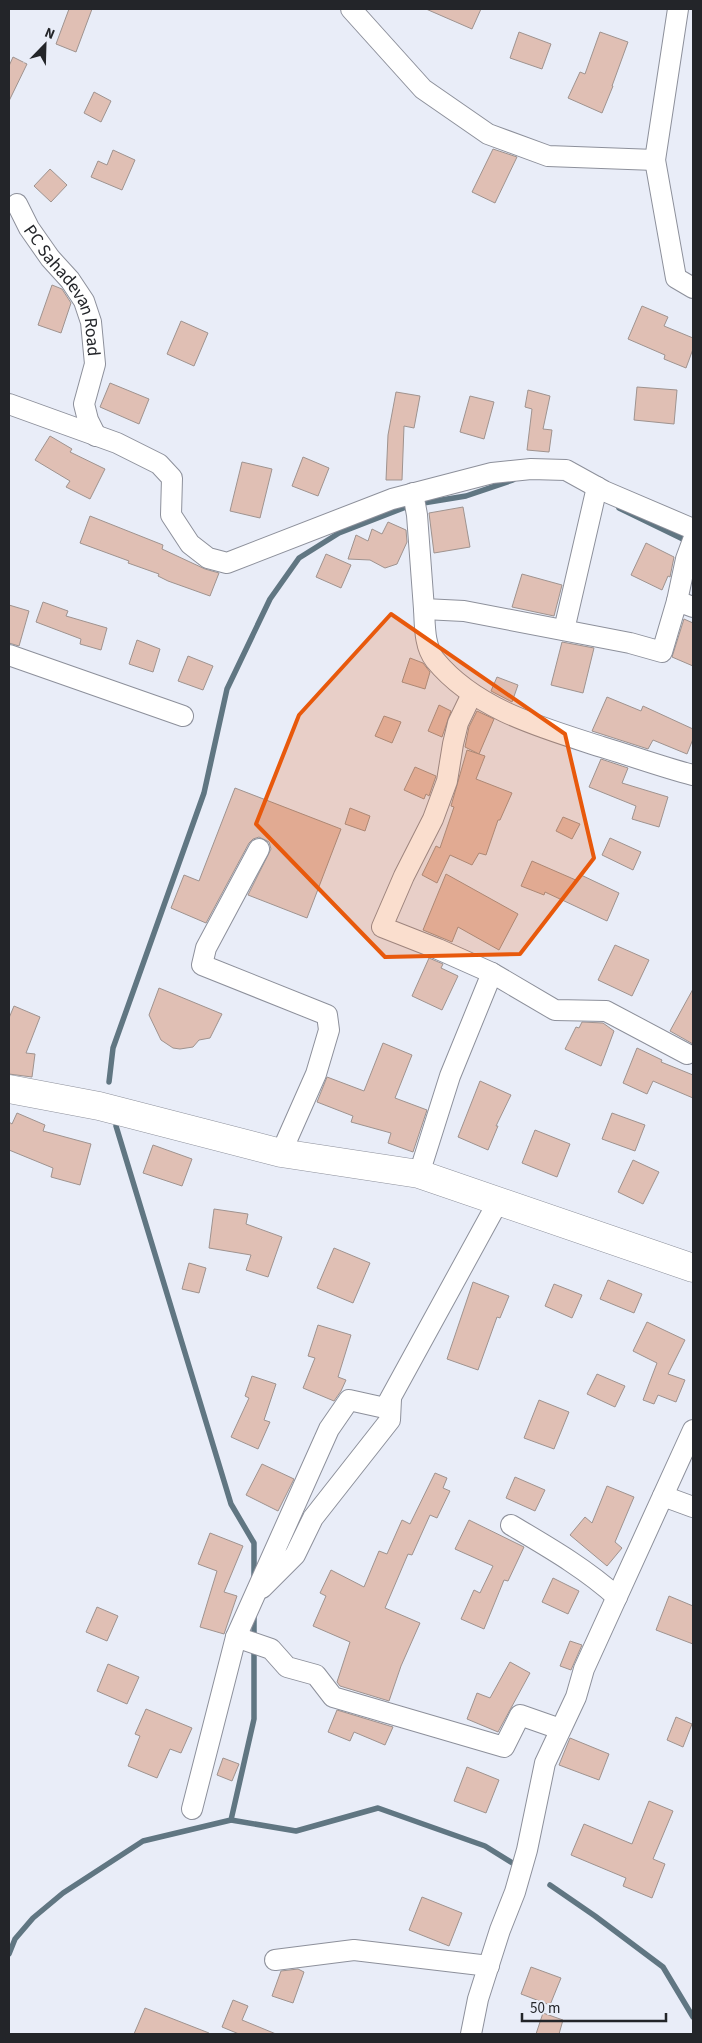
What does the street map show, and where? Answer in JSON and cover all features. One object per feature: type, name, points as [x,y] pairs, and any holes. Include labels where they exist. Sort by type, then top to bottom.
[{"type":"street","points":[[350,9],[423,89],[488,134],[548,156],[655,160]]},
{"type":"street","points":[[678,9],[655,160],[676,278],[693,288]]},
{"type":"street","name":"PC Sahadevan Road","points":[[17,204],[29,228],[50,258],[70,280],[87,308],[91,322],[94,364],[84,404],[88,420],[96,436]]},
{"type":"street","points":[[9,404],[117,443],[159,464],[172,478],[171,515],[190,544],[208,558],[227,563],[383,502],[415,503],[492,473],[531,469],[566,470],[595,492],[693,529]]},
{"type":"street","points":[[564,630],[595,492]]},
{"type":"street","points":[[415,503],[425,634],[434,659],[466,691],[498,710],[574,738],[693,775]]},
{"type":"street","points":[[424,608],[464,611],[564,630],[662,652],[685,604],[686,559],[693,540]]},
{"type":"street","points":[[9,655],[183,716]]},
{"type":"street","points":[[472,694],[458,723],[447,781],[433,819],[404,876],[382,927],[492,973],[555,1010],[606,1011],[687,1054]]},
{"type":"street","points":[[259,850],[206,948],[202,965],[328,1015],[330,1030],[316,1074],[281,1153]]},
{"type":"street","points":[[419,1174],[450,1076],[492,973]]},
{"type":"street","points":[[9,1089],[100,1106],[281,1153],[419,1174],[693,1268]]},
{"type":"street","points":[[192,1809],[236,1637],[329,1429],[349,1400],[386,1408],[499,1200]]},
{"type":"street","points":[[254,1596],[295,1555],[313,1518],[390,1420],[391,1399]]},
{"type":"street","points":[[471,2034],[478,1999],[525,1859],[545,1763],[576,1698],[584,1669],[693,1430]]},
{"type":"street","points":[[663,1496],[693,1507]]},
{"type":"street","points":[[511,1525],[580,1567],[600,1581],[617,1597]]},
{"type":"street","points":[[236,1637],[271,1649],[287,1668],[316,1674],[333,1697],[504,1747],[520,1715],[560,1729]]},
{"type":"street","points":[[275,1960],[354,1950],[489,1966]]},
{"type":"highlighted area","points":[[391,614],[565,734],[594,858],[520,954],[385,957],[256,824],[299,715]]},
{"type":"building","points":[[69,9],[92,9],[76,52],[56,44]]},
{"type":"building","points":[[426,9],[481,9],[472,29]]},
{"type":"building","points":[[519,32],[551,44],[542,69],[510,58]]},
{"type":"building","points":[[600,32],[628,42],[602,113],[568,98],[580,72],[585,74]]},
{"type":"building","points":[[13,57],[27,64],[9,101],[9,66]]},
{"type":"building","points":[[94,92],[111,101],[101,122],[84,113]]},
{"type":"building","points":[[493,149],[517,157],[495,203],[472,192]]},
{"type":"building","points":[[113,150],[135,160],[122,190],[91,177],[98,161],[107,165]]},
{"type":"building","points":[[50,169],[67,185],[51,202],[34,186]]},
{"type":"building","points":[[52,285],[62,289],[71,303],[61,333],[38,325]]},
{"type":"building","points":[[642,306],[668,317],[664,326],[693,338],[693,349],[686,368],[664,359],[665,355],[628,339]]},
{"type":"building","points":[[181,321],[208,333],[194,366],[167,354]]},
{"type":"building","points":[[110,383],[149,399],[139,424],[100,407]]},
{"type":"building","points":[[637,387],[677,390],[674,424],[634,420]]},
{"type":"building","points":[[528,390],[550,396],[543,429],[552,430],[549,452],[527,450],[532,409],[525,407]]},
{"type":"building","points":[[396,392],[420,396],[414,428],[404,426],[402,480],[386,480],[388,435]]},
{"type":"building","points":[[470,396],[494,402],[484,439],[460,432]]},
{"type":"building","points":[[50,436],[72,449],[70,452],[105,469],[90,499],[66,487],[70,481],[35,460]]},
{"type":"building","points":[[303,457],[329,468],[318,496],[292,486]]},
{"type":"building","points":[[242,462],[272,469],[260,518],[230,511]]},
{"type":"building","points":[[463,507],[470,547],[434,553],[429,513]]},
{"type":"building","points":[[90,516],[163,545],[162,549],[205,569],[219,573],[210,596],[168,581],[158,576],[159,574],[128,563],[129,561],[80,543]]},
{"type":"building","points":[[388,522],[406,530],[407,542],[397,564],[385,568],[370,560],[348,559],[356,535],[368,541],[372,529],[382,534]]},
{"type":"building","points":[[646,543],[674,557],[670,577],[668,576],[662,590],[631,575]]},
{"type":"building","points":[[326,554],[351,565],[341,588],[316,577]]},
{"type":"building","points":[[522,574],[562,585],[554,616],[512,607]]},
{"type":"building","points":[[43,602],[68,611],[66,616],[107,628],[101,650],[80,644],[81,639],[36,622]]},
{"type":"building","points":[[9,605],[29,611],[19,646],[9,643]]},
{"type":"building","points":[[684,619],[693,623],[693,666],[672,657]]},
{"type":"building","points":[[137,640],[160,649],[153,672],[129,664]]},
{"type":"building","points":[[562,642],[594,648],[583,693],[551,685]]},
{"type":"building","points":[[188,656],[213,666],[203,690],[178,681]]},
{"type":"building","points":[[410,658],[423,663],[430,672],[425,689],[402,682]]},
{"type":"building","points":[[497,677],[518,685],[512,702],[491,691]]},
{"type":"building","points":[[607,697],[641,711],[643,706],[693,729],[693,739],[687,754],[653,740],[648,749],[592,731]]},
{"type":"building","points":[[439,705],[451,711],[442,737],[428,731]]},
{"type":"building","points":[[477,711],[494,719],[479,754],[465,747],[469,727]]},
{"type":"building","points":[[384,716],[401,722],[392,743],[375,736]]},
{"type":"building","points":[[467,750],[485,756],[476,779],[512,793],[500,820],[498,820],[486,855],[479,853],[472,865],[450,855],[437,883],[422,875],[436,846],[440,848],[454,807],[451,806]]},
{"type":"building","points":[[601,759],[628,768],[622,783],[668,797],[659,827],[632,819],[636,806],[589,787]]},
{"type":"building","points":[[415,767],[436,776],[429,796],[426,794],[424,799],[404,790]]},
{"type":"building","points":[[235,788],[341,829],[307,918],[248,895],[271,849],[269,842],[259,837],[249,843],[206,923],[171,908],[184,875],[199,881]]},
{"type":"building","points":[[350,808],[370,816],[365,831],[345,824]]},
{"type":"building","points":[[563,817],[580,824],[572,839],[556,831]]},
{"type":"building","points":[[610,838],[641,852],[633,870],[602,855]]},
{"type":"building","points":[[532,861],[578,881],[581,875],[619,893],[607,921],[545,892],[544,895],[521,886]]},
{"type":"building","points":[[446,874],[518,914],[499,950],[458,927],[452,942],[423,930]]},
{"type":"building","points":[[615,945],[649,960],[632,996],[598,980]]},
{"type":"building","points":[[429,958],[443,964],[441,968],[458,976],[442,1010],[412,996]]},
{"type":"building","points":[[159,988],[222,1014],[210,1038],[199,1040],[193,1047],[180,1049],[173,1048],[161,1040],[149,1015]]},
{"type":"building","points":[[693,989],[693,1044],[670,1031]]},
{"type":"building","points":[[14,1006],[40,1017],[26,1053],[35,1054],[32,1077],[9,1074],[9,1018]]},
{"type":"building","points":[[582,1022],[603,1023],[614,1031],[601,1066],[565,1049],[576,1027],[579,1028]]},
{"type":"building","points":[[383,1043],[412,1055],[395,1098],[427,1110],[413,1152],[388,1143],[391,1133],[351,1122],[353,1116],[317,1102],[327,1077],[364,1091]]},
{"type":"building","points":[[637,1048],[662,1060],[661,1062],[693,1075],[693,1098],[653,1081],[647,1094],[623,1083]]},
{"type":"building","points":[[480,1081],[511,1095],[496,1126],[498,1126],[488,1150],[458,1137]]},
{"type":"building","points":[[17,1113],[45,1125],[43,1131],[91,1144],[80,1185],[51,1177],[53,1168],[9,1150],[9,1122],[12,1124]]},
{"type":"building","points":[[612,1113],[645,1125],[635,1151],[602,1139]]},
{"type":"building","points":[[535,1130],[570,1144],[557,1177],[522,1163]]},
{"type":"building","points":[[153,1145],[192,1159],[182,1186],[143,1173]]},
{"type":"building","points":[[633,1160],[659,1172],[643,1204],[618,1192]]},
{"type":"building","points":[[214,1209],[248,1214],[246,1224],[282,1237],[268,1277],[246,1270],[251,1255],[209,1248]]},
{"type":"building","points":[[334,1248],[370,1263],[353,1303],[317,1288]]},
{"type":"building","points":[[189,1263],[206,1268],[199,1293],[182,1289]]},
{"type":"building","points":[[608,1280],[642,1294],[634,1313],[600,1299]]},
{"type":"building","points":[[473,1282],[509,1296],[500,1318],[497,1317],[478,1370],[447,1359]]},
{"type":"building","points":[[554,1284],[582,1295],[572,1318],[545,1306]]},
{"type":"building","points":[[647,1322],[685,1340],[668,1374],[685,1380],[676,1402],[658,1395],[654,1404],[643,1400],[657,1363],[633,1351]]},
{"type":"building","points":[[318,1325],[351,1335],[338,1377],[346,1380],[334,1401],[303,1388],[315,1358],[308,1356]]},
{"type":"building","points":[[597,1374],[625,1386],[615,1407],[587,1394]]},
{"type":"building","points":[[252,1376],[276,1384],[264,1420],[270,1422],[258,1449],[231,1437],[249,1398],[245,1396]]},
{"type":"building","points":[[539,1400],[569,1412],[554,1449],[524,1438]]},
{"type":"building","points":[[262,1464],[294,1479],[278,1511],[246,1495]]},
{"type":"building","points":[[435,1473],[447,1478],[443,1488],[450,1491],[437,1518],[430,1515],[412,1555],[408,1554],[385,1608],[420,1623],[401,1666],[389,1701],[340,1686],[337,1682],[350,1642],[313,1626],[326,1596],[320,1593],[331,1570],[364,1587],[379,1551],[387,1554],[402,1520],[410,1524]]},
{"type":"building","points":[[515,1477],[545,1490],[535,1511],[506,1498]]},
{"type":"building","points":[[607,1486],[634,1497],[615,1542],[622,1548],[607,1566],[570,1535],[585,1517],[592,1523]]},
{"type":"building","points":[[469,1520],[524,1547],[508,1581],[504,1580],[484,1629],[461,1619],[474,1590],[480,1593],[493,1566],[455,1549]]},
{"type":"building","points":[[210,1533],[243,1546],[224,1592],[237,1596],[224,1634],[200,1627],[217,1571],[198,1564]]},
{"type":"building","points":[[553,1578],[579,1591],[568,1614],[542,1602]]},
{"type":"building","points":[[669,1596],[693,1606],[693,1644],[656,1630]]},
{"type":"building","points":[[97,1607],[118,1616],[107,1641],[86,1632]]},
{"type":"building","points":[[570,1641],[582,1645],[571,1670],[560,1666]]},
{"type":"building","points":[[510,1662],[530,1673],[498,1732],[467,1719],[477,1693],[490,1698]]},
{"type":"building","points":[[108,1664],[139,1677],[127,1704],[97,1691]]},
{"type":"building","points":[[146,1709],[192,1728],[181,1753],[170,1749],[157,1778],[128,1766],[140,1736],[135,1734]]},
{"type":"building","points":[[337,1710],[393,1727],[385,1745],[354,1732],[350,1741],[328,1732]]},
{"type":"building","points":[[676,1717],[692,1724],[683,1747],[667,1740]]},
{"type":"building","points":[[570,1738],[609,1754],[599,1780],[559,1765]]},
{"type":"building","points":[[223,1758],[239,1764],[232,1781],[217,1775]]},
{"type":"building","points":[[467,1767],[499,1780],[486,1813],[454,1801]]},
{"type":"building","points":[[649,1801],[673,1811],[653,1859],[665,1864],[652,1898],[623,1886],[626,1878],[571,1855],[584,1824],[632,1844]]},
{"type":"building","points":[[422,1897],[462,1913],[449,1946],[409,1930]]},
{"type":"building","points":[[531,1967],[561,1978],[550,2005],[521,1994]]},
{"type":"building","points":[[298,1969],[304,1972],[293,2003],[272,1996],[281,1971]]},
{"type":"building","points":[[233,2000],[248,2006],[242,2020],[276,2034],[239,2034],[222,2027]]},
{"type":"building","points":[[145,2008],[209,2033],[209,2034],[134,2034]]},
{"type":"building","points":[[543,2013],[563,2020],[559,2034],[536,2034]]},
{"type":"waterway","points":[[109,1082],[113,1048],[204,793],[227,689],[270,599],[299,558],[339,533],[411,505],[466,496],[513,480]]},
{"type":"waterway","points":[[619,508],[689,542]]},
{"type":"waterway","points":[[116,1126],[231,1504],[254,1543],[254,1580]]},
{"type":"waterway","points":[[9,1954],[15,1939],[33,1918],[63,1893],[143,1841],[231,1820],[254,1719],[254,1615]]},
{"type":"waterway","points":[[231,1820],[296,1831],[378,1808],[485,1846],[519,1867]]},
{"type":"waterway","points":[[550,1885],[663,1967],[693,2017]]}]
